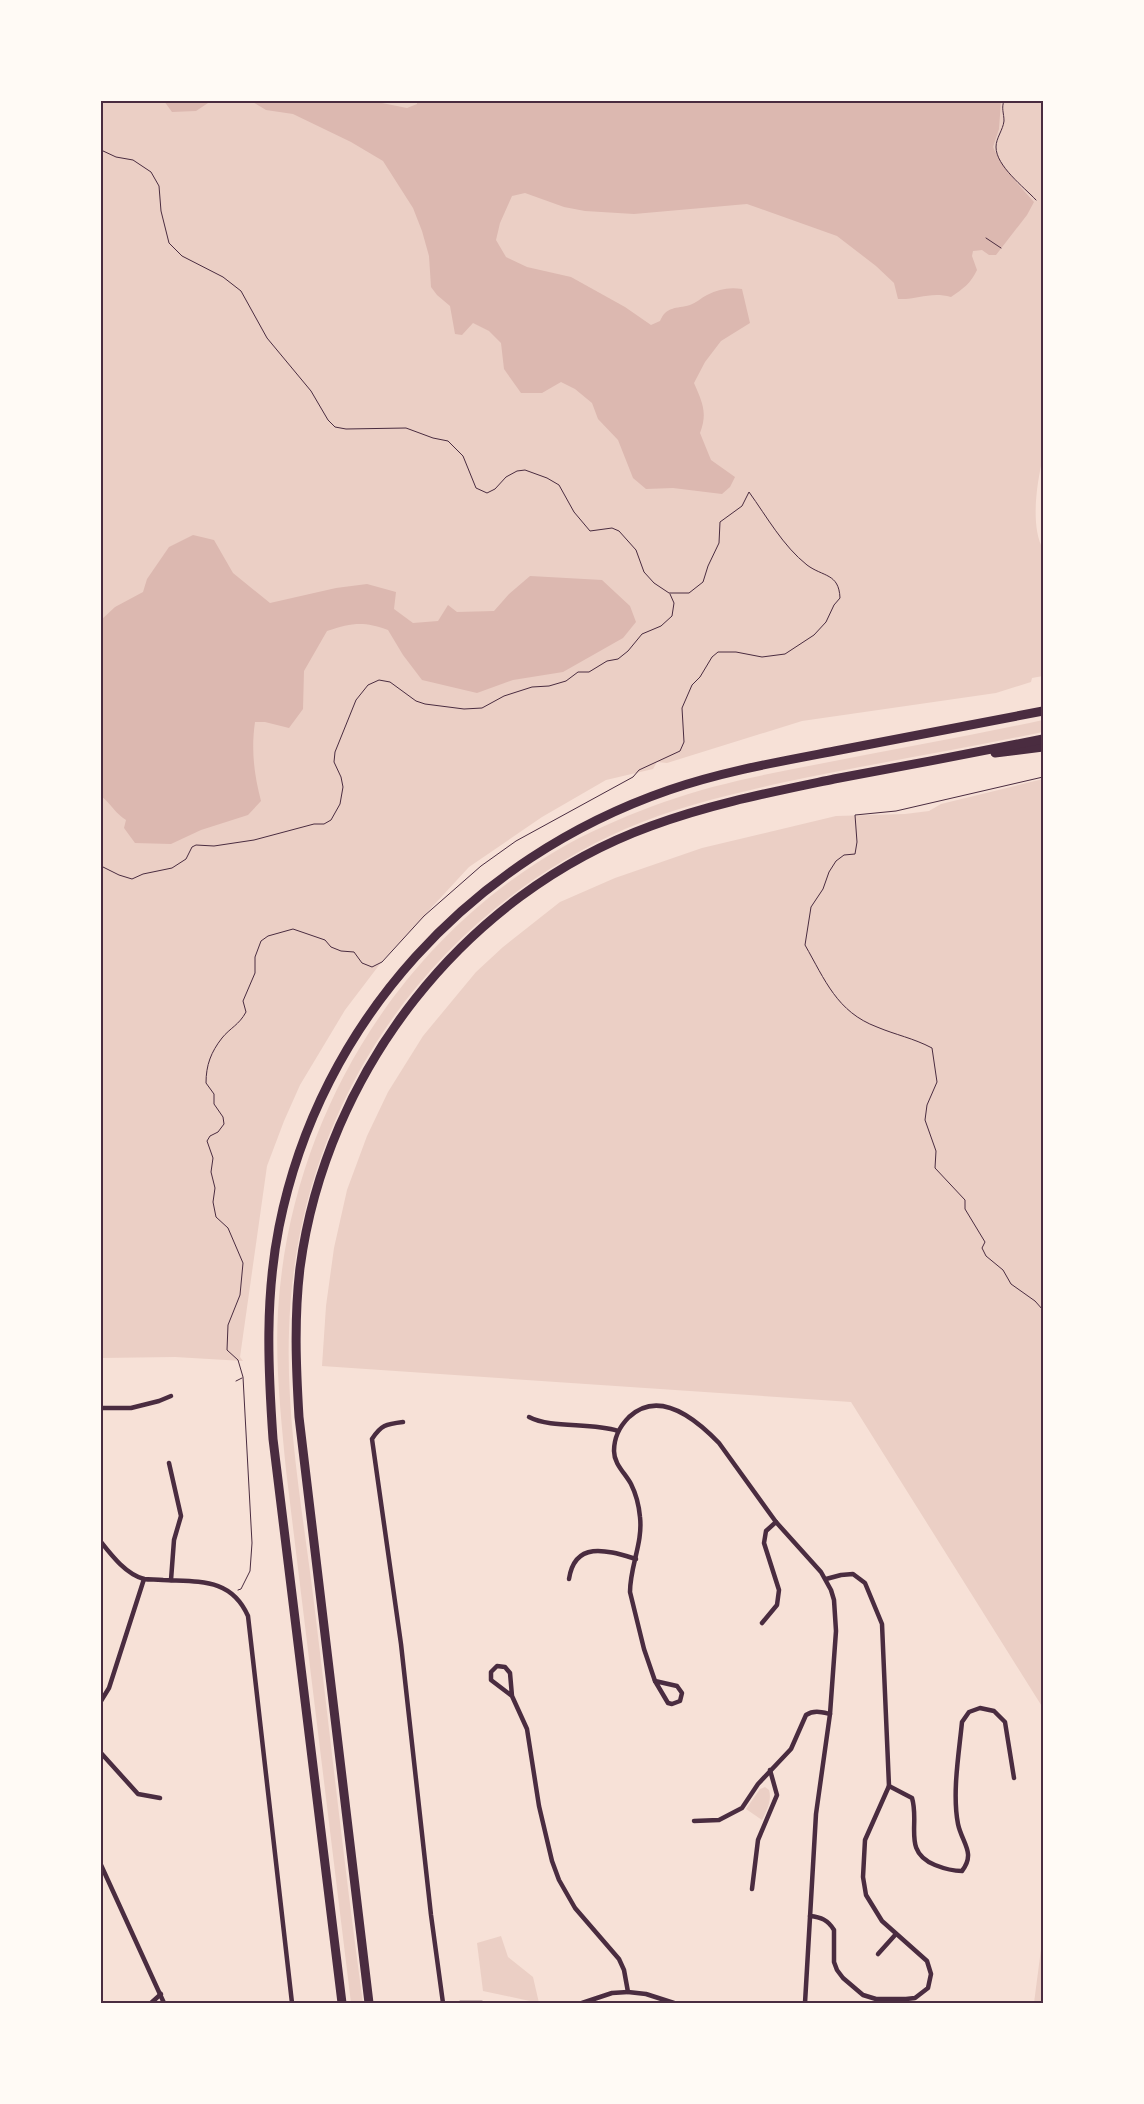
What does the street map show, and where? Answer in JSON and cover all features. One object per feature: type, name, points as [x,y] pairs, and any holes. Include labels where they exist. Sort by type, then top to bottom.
[{"type":"highway","points":[[340,2003],[339,1976],[273,1439],[268,1347],[269,1304],[279,1226],[300,1151],[331,1079],[374,1007],[430,940],[480,894],[519,864],[589,823],[671,790],[727,774],[1043,711]]},
{"type":"highway","points":[[369,2003],[301,1436],[295,1353],[300,1276],[307,1228],[328,1154],[354,1094],[391,1031],[426,984],[478,931],[509,905],[577,860],[648,827],[720,804],[766,793],[1043,738]]},
{"type":"highway","points":[[967,753],[1010,752],[1043,747]]},
{"type":"street","points":[[101,1408],[131,1408],[171,1396]]},
{"type":"street","points":[[655,1681],[677,1686],[682,1692],[680,1701],[672,1704],[668,1703],[655,1681],[644,1649],[632,1601],[630,1583],[641,1532],[640,1516],[630,1482],[615,1458],[614,1450],[618,1432],[625,1421],[642,1407],[658,1405],[681,1411],[719,1443],[776,1522],[814,1562],[826,1579],[834,1600],[836,1615],[830,1714],[816,1814],[805,2003]]},
{"type":"street","points":[[529,1417],[539,1422],[593,1426],[618,1432]]},
{"type":"street","points":[[403,1422],[389,1424],[378,1429],[372,1439],[401,1644],[431,1915],[443,2003]]},
{"type":"street","points":[[169,1464],[181,1516],[174,1540],[171,1580]]},
{"type":"street","points":[[762,1622],[777,1605],[779,1590],[764,1543],[766,1531],[776,1522]]},
{"type":"street","points":[[101,1542],[115,1559],[144,1579],[213,1584],[232,1592],[243,1604],[248,1616],[292,2003]]},
{"type":"street","points":[[569,1579],[574,1563],[588,1552],[605,1551],[636,1559]]},
{"type":"street","points":[[810,1916],[820,1918],[831,1925],[836,1938],[833,1953],[837,1970],[842,1978],[869,1998],[885,2000],[914,1998],[928,1988],[931,1981],[930,1967],[927,1961],[896,1934],[875,1911],[866,1895],[863,1877],[865,1840],[889,1786],[882,1624],[865,1583],[853,1574],[826,1579]]},
{"type":"street","points":[[101,1701],[109,1688],[144,1579]]},
{"type":"street","points":[[512,1696],[491,1680],[491,1672],[497,1666],[501,1665],[508,1669],[512,1696],[527,1729],[539,1806],[552,1861],[559,1880],[575,1908],[619,1959],[624,1970],[628,1992]]},
{"type":"street","points":[[889,1786],[912,1798],[915,1808],[914,1840],[917,1852],[926,1862],[950,1871],[962,1871],[968,1864],[968,1852],[958,1824],[956,1799],[962,1722],[969,1712],[980,1708],[994,1711],[1005,1722],[1014,1778]]},
{"type":"street","points":[[694,1821],[719,1820],[742,1808],[758,1784],[791,1749],[806,1715],[818,1711],[830,1714]]},
{"type":"street","points":[[101,1753],[138,1794],[160,1798]]},
{"type":"street","points":[[752,1889],[758,1840],[777,1795],[770,1770]]},
{"type":"street","points":[[101,1865],[164,2003]]},
{"type":"street","points":[[878,1954],[896,1934]]},
{"type":"street","points":[[582,2003],[612,1993],[628,1992],[646,1994],[674,2003]]},
{"type":"street","points":[[151,2003],[161,1994]]},
{"type":"street","points":[[460,2003],[482,2003]]},
{"type":"path","points":[[1004,101],[1002,107],[1004,120],[996,146],[997,153],[1009,172],[1036,200]]},
{"type":"path","points":[[101,150],[116,157],[133,160],[151,172],[159,186],[161,211],[169,243],[182,256],[222,276],[241,291],[267,338],[311,391],[328,420],[335,427],[346,429],[406,428],[433,438],[448,441],[463,456],[476,488],[487,493],[492,491],[506,477],[517,471],[526,470],[547,478],[559,485],[574,512],[590,531],[612,528],[620,531],[636,550],[647,577],[669,593],[674,603],[672,616],[661,626],[642,634],[628,651],[618,659],[607,661],[589,672],[578,672],[566,681],[549,686],[532,686],[504,696],[482,708],[464,709],[426,704],[410,697],[390,682],[379,680],[368,685],[356,700],[334,752],[334,762],[341,777],[343,787],[340,804],[331,820],[324,824],[314,824],[254,840],[214,846],[196,845],[192,847],[186,859],[172,868],[143,874],[132,879],[119,876],[101,866]]},
{"type":"path","points":[[986,238],[1001,248]]},
{"type":"path","points":[[669,593],[689,593],[703,582],[719,543],[720,522],[742,506],[749,492]]},
{"type":"path","points":[[1043,777],[896,811],[855,814],[857,842],[855,854],[844,855],[836,861],[829,872],[823,890],[811,907],[805,945],[834,997],[843,1003],[848,1011],[860,1020],[878,1028],[908,1036],[932,1048],[937,1082],[927,1105],[926,1120],[936,1151],[935,1168],[965,1200],[965,1209],[985,1242],[982,1248],[986,1256],[1003,1270],[1011,1284],[1043,1310]]},
{"type":"path","points":[[236,1381],[243,1377],[252,1537],[250,1571],[242,1589]]},
{"type":"shaded area","points":[[101,101],[1043,101],[1043,457],[1037,491],[1036,516],[1039,539],[1043,549],[1043,676],[1032,678],[1031,682],[996,693],[802,721],[667,763],[657,762],[653,769],[606,780],[542,817],[469,867],[383,960],[345,1010],[300,1085],[267,1166],[240,1357],[243,1361],[175,1357],[101,1358]]},
{"type":"shaded area","points":[[164,101],[211,101],[196,111],[172,112]]},
{"type":"shaded area","points":[[251,101],[372,101],[407,108],[417,104],[417,101],[1001,101],[999,129],[993,147],[1006,169],[1034,202],[1027,215],[996,255],[989,255],[982,250],[973,251],[972,256],[977,270],[975,275],[951,297],[930,295],[898,299],[894,283],[876,266],[837,236],[747,204],[634,214],[585,211],[564,207],[525,193],[512,196],[500,223],[496,240],[506,257],[527,267],[571,277],[625,307],[651,325],[660,321],[668,310],[692,304],[720,290],[728,288],[742,289],[750,323],[721,341],[705,362],[694,383],[702,402],[704,413],[700,433],[711,460],[735,477],[730,487],[722,494],[673,488],[646,489],[633,478],[618,440],[598,419],[592,403],[575,389],[561,382],[542,393],[521,393],[504,369],[501,343],[489,331],[473,323],[462,335],[455,334],[450,306],[431,287],[429,256],[413,208],[383,161],[351,142],[293,114],[266,110]]},
{"type":"shaded area","points":[[193,535],[214,540],[233,573],[270,603],[336,588],[367,584],[396,592],[394,609],[413,623],[438,621],[448,605],[457,612],[494,611],[509,594],[530,576],[602,580],[630,606],[636,622],[623,638],[563,672],[513,680],[477,693],[422,680],[403,655],[388,630],[371,625],[358,624],[327,631],[304,671],[303,709],[289,728],[265,722],[255,722],[254,762],[261,801],[248,815],[201,830],[171,844],[135,843],[124,828],[126,820],[101,796],[101,620],[115,607],[143,592],[147,579],[169,547]]},
{"type":"shaded area","points":[[1043,720],[1043,732],[785,782],[724,796],[684,808],[625,829],[553,867],[488,914],[432,969],[383,1031],[345,1100],[316,1173],[297,1251],[289,1332],[289,1367],[290,1402],[297,1472],[363,2003],[351,2003],[286,1470],[277,1351],[278,1311],[287,1239],[305,1170],[330,1103],[364,1040],[405,982],[453,929],[508,883],[568,844],[627,816],[664,802],[721,785]]},
{"type":"shaded area","points":[[1043,779],[1043,1708],[851,1402],[322,1366],[326,1306],[334,1248],[347,1190],[367,1136],[388,1092],[423,1036],[476,972],[503,947],[560,902],[615,878],[702,848],[836,816],[905,814],[929,811],[941,804]]},
{"type":"shaded area","points":[[765,1787],[769,1790],[770,1798],[762,1820],[746,1809],[760,1789]]},
{"type":"shaded area","points":[[1043,1934],[1043,2003],[1034,2003]]},
{"type":"shaded area","points":[[501,1936],[508,1957],[533,1977],[539,2003],[483,1991],[477,1943]]}]
